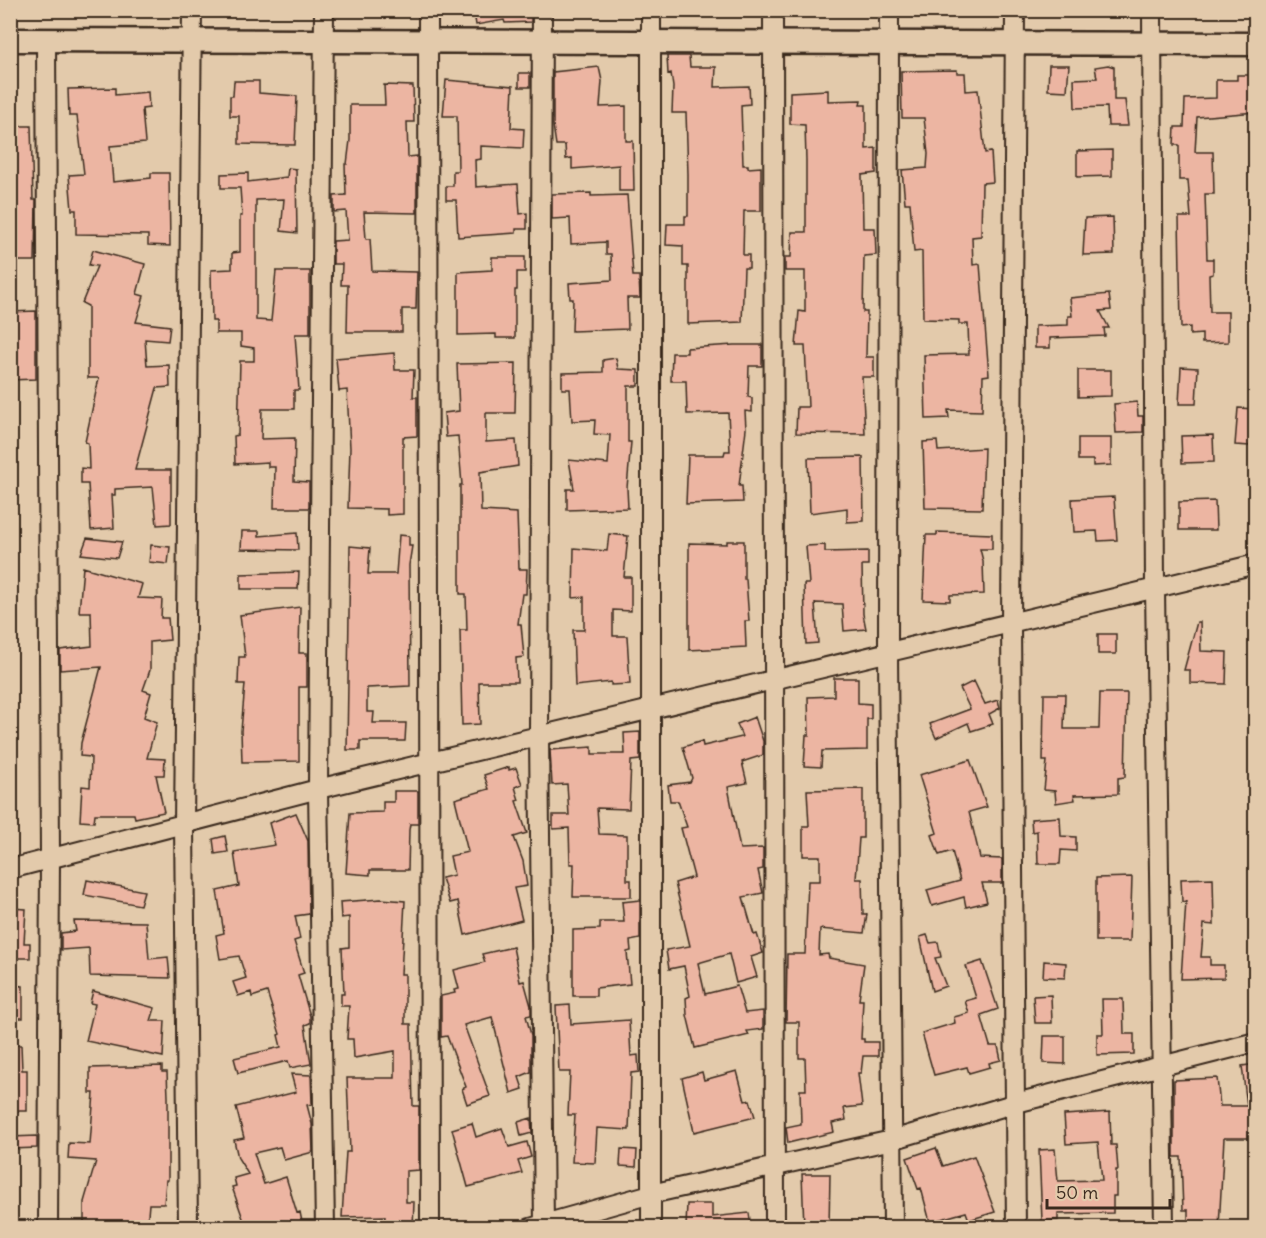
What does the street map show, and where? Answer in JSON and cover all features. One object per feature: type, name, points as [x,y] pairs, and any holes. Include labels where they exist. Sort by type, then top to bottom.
[{"type":"street","points":[[188,1227],[184,825],[192,10]]},
{"type":"street","points":[[324,10],[318,789],[325,1227]]},
{"type":"street","points":[[428,10],[430,1227]]},
{"type":"street","points":[[542,10],[539,1226],[651,1194],[892,1140],[1016,1103],[1256,1042]]},
{"type":"street","points":[[651,10],[651,1227]]},
{"type":"street","points":[[773,10],[775,1227]]},
{"type":"street","points":[[889,10],[888,653],[892,1227]]},
{"type":"street","points":[[1015,10],[1011,625],[1016,1227]]},
{"type":"street","points":[[1152,10],[1155,589],[1164,1227]]},
{"type":"street","points":[[46,39],[50,858],[48,1227]]},
{"type":"street","points":[[10,40],[889,45],[1256,44]]},
{"type":"street","points":[[10,869],[318,789],[1011,625],[1256,564]]},
{"type":"building","points":[[531,10],[531,22],[505,23],[504,20],[476,25],[474,12]]},
{"type":"building","points":[[667,56],[689,56],[690,67],[716,67],[715,87],[749,86],[750,104],[741,105],[743,165],[748,165],[748,168],[761,167],[761,211],[744,211],[743,255],[749,255],[749,268],[744,268],[742,322],[688,324],[688,266],[683,266],[683,246],[666,245],[667,224],[685,224],[685,216],[688,216],[686,113],[672,113],[673,87],[671,73],[668,74]]},
{"type":"building","points":[[1049,65],[1069,65],[1067,91],[1048,90]]},
{"type":"building","points":[[1108,65],[1114,67],[1114,100],[1125,100],[1128,126],[1108,126],[1107,107],[1075,108],[1074,79],[1097,78],[1095,67]]},
{"type":"building","points":[[599,67],[602,81],[600,107],[626,106],[626,141],[633,141],[634,191],[619,191],[619,165],[572,169],[572,158],[566,159],[565,145],[556,145],[553,125],[553,72]]},
{"type":"building","points":[[957,70],[957,73],[965,73],[966,91],[978,90],[985,153],[991,152],[993,182],[982,183],[981,236],[972,237],[973,265],[980,264],[989,375],[983,376],[982,411],[948,410],[949,418],[926,419],[924,355],[969,354],[968,324],[959,324],[959,320],[923,319],[922,251],[914,252],[910,203],[905,203],[902,170],[927,168],[928,154],[924,118],[902,118],[901,71]]},
{"type":"building","points":[[519,73],[530,73],[530,87],[519,87]]},
{"type":"building","points":[[1237,75],[1256,75],[1256,112],[1197,117],[1195,152],[1213,152],[1214,194],[1205,194],[1207,259],[1213,259],[1213,274],[1209,275],[1210,312],[1228,312],[1228,342],[1202,343],[1202,334],[1190,335],[1190,327],[1181,328],[1179,217],[1191,217],[1188,180],[1179,180],[1179,145],[1174,145],[1175,127],[1184,127],[1185,99],[1216,98],[1216,80],[1237,80]]},
{"type":"building","points":[[446,80],[513,86],[511,128],[524,129],[523,148],[481,146],[481,159],[475,160],[476,187],[518,184],[520,214],[527,213],[527,229],[516,229],[516,233],[458,237],[456,200],[446,200],[446,186],[453,186],[453,171],[458,171],[457,116],[443,116]]},
{"type":"building","points":[[234,81],[259,81],[259,93],[297,96],[295,145],[239,144],[239,116],[230,116],[230,96],[233,96]]},
{"type":"building","points":[[384,85],[413,86],[414,122],[407,122],[408,157],[417,156],[417,213],[364,212],[366,239],[370,239],[372,271],[417,272],[416,309],[402,309],[402,332],[347,332],[348,285],[341,285],[342,264],[333,264],[333,241],[348,240],[346,211],[334,212],[334,196],[346,195],[345,164],[347,164],[350,140],[350,105],[385,105]]},
{"type":"building","points":[[115,88],[115,95],[148,92],[149,108],[142,109],[145,143],[110,146],[113,182],[151,178],[151,173],[169,173],[170,246],[148,245],[148,235],[76,234],[76,210],[72,210],[69,175],[84,174],[77,116],[69,116],[68,89]]},
{"type":"building","points":[[828,90],[828,101],[861,100],[860,105],[866,105],[866,149],[876,148],[876,173],[862,175],[863,228],[875,228],[876,255],[864,256],[863,312],[867,312],[866,357],[874,357],[874,377],[862,377],[865,434],[796,433],[797,407],[808,407],[805,346],[796,346],[799,311],[805,312],[805,271],[785,271],[785,257],[791,257],[792,232],[806,232],[806,160],[805,125],[790,124],[790,92]]},
{"type":"building","points":[[10,126],[31,126],[33,200],[36,200],[35,261],[10,261]]},
{"type":"building","points":[[1112,150],[1112,176],[1077,177],[1077,151]]},
{"type":"building","points":[[288,168],[296,169],[297,233],[281,231],[284,199],[256,200],[256,320],[271,321],[276,271],[310,271],[310,334],[295,334],[299,390],[294,390],[294,409],[262,409],[261,439],[295,438],[294,481],[309,482],[309,508],[274,508],[275,467],[268,467],[268,462],[235,464],[234,436],[238,435],[240,361],[254,361],[254,348],[241,346],[241,333],[216,333],[216,321],[212,321],[211,270],[232,269],[232,253],[240,252],[240,216],[242,216],[240,188],[221,188],[221,174],[248,173],[248,182],[287,177]]},
{"type":"building","points":[[591,193],[591,196],[627,195],[633,276],[639,276],[640,298],[627,298],[628,329],[572,331],[573,299],[570,299],[569,283],[612,280],[611,254],[606,254],[606,242],[571,244],[570,218],[552,219],[552,194]]},
{"type":"building","points":[[1113,217],[1114,254],[1083,255],[1085,218]]},
{"type":"building","points":[[93,250],[145,264],[137,294],[144,296],[136,322],[170,326],[168,341],[145,339],[147,366],[169,365],[170,387],[157,388],[135,470],[171,470],[171,524],[157,525],[153,487],[115,489],[115,495],[112,495],[114,528],[91,530],[88,484],[81,484],[81,468],[89,469],[88,443],[85,442],[99,378],[88,378],[88,306],[82,303],[97,266],[89,265]]},
{"type":"building","points":[[492,257],[525,257],[525,272],[517,272],[515,338],[496,338],[496,334],[458,335],[458,272],[492,270]]},
{"type":"building","points":[[1109,294],[1111,310],[1100,311],[1109,328],[1104,328],[1105,336],[1050,338],[1050,348],[1035,348],[1035,326],[1068,325],[1068,316],[1072,316],[1070,298]]},
{"type":"building","points":[[36,311],[36,379],[10,380],[10,312]]},
{"type":"building","points":[[762,345],[762,366],[749,366],[748,397],[752,398],[752,412],[745,411],[746,429],[739,486],[742,486],[743,502],[686,504],[688,455],[724,455],[725,451],[730,451],[728,413],[687,414],[686,381],[671,381],[672,353],[687,353],[687,348]]},
{"type":"building","points":[[394,353],[395,370],[414,370],[413,397],[417,397],[417,436],[403,437],[403,514],[387,515],[387,509],[348,508],[350,448],[347,390],[339,391],[336,358]]},
{"type":"building","points":[[616,358],[618,369],[638,370],[638,386],[628,386],[628,442],[631,442],[627,488],[628,508],[567,510],[567,489],[574,489],[569,460],[608,464],[610,435],[594,434],[595,420],[572,421],[570,389],[562,389],[562,373],[603,372],[603,360]]},
{"type":"building","points":[[516,363],[515,413],[486,413],[486,442],[516,440],[518,466],[480,472],[481,511],[517,513],[519,569],[527,569],[526,594],[522,594],[518,624],[521,624],[524,657],[516,658],[517,682],[479,682],[480,724],[462,725],[460,630],[467,630],[466,594],[460,594],[460,485],[462,485],[458,436],[446,437],[444,413],[459,411],[457,364]]},
{"type":"building","points":[[1181,367],[1198,368],[1196,404],[1179,404]]},
{"type":"building","points":[[1078,370],[1111,370],[1111,396],[1078,397]]},
{"type":"building","points":[[1137,402],[1138,416],[1143,416],[1143,432],[1116,433],[1114,404]]},
{"type":"building","points":[[1238,408],[1256,409],[1256,438],[1250,438],[1250,446],[1235,445]]},
{"type":"building","points":[[1213,435],[1214,462],[1182,463],[1181,436]]},
{"type":"building","points":[[1078,438],[1111,438],[1111,465],[1093,466],[1093,460],[1078,460]]},
{"type":"building","points":[[937,441],[938,451],[984,448],[982,509],[925,508],[923,442]]},
{"type":"building","points":[[863,457],[864,521],[847,522],[847,508],[810,513],[808,458]]},
{"type":"building","points":[[1114,497],[1117,540],[1098,541],[1097,531],[1074,532],[1072,499]]},
{"type":"building","points":[[1215,501],[1216,530],[1179,530],[1179,502]]},
{"type":"building","points":[[242,531],[259,531],[259,536],[297,533],[298,550],[241,549]]},
{"type":"building","points":[[937,532],[992,534],[992,549],[980,549],[983,561],[984,594],[950,595],[950,601],[923,600],[926,535],[937,535]]},
{"type":"building","points":[[609,534],[628,536],[624,577],[631,577],[631,611],[613,610],[613,636],[627,636],[630,684],[611,685],[611,682],[575,686],[573,630],[584,630],[584,597],[573,598],[574,548],[607,551]]},
{"type":"building","points":[[399,535],[409,536],[409,546],[412,546],[409,565],[410,686],[367,688],[367,712],[374,712],[373,723],[406,723],[405,741],[360,741],[360,750],[347,750],[350,546],[370,548],[368,574],[396,574]]},
{"type":"building","points":[[87,538],[122,542],[117,558],[81,554]]},
{"type":"building","points":[[727,541],[744,541],[744,579],[746,579],[749,621],[745,621],[746,647],[689,650],[689,543],[727,544]]},
{"type":"building","points":[[151,545],[170,547],[168,564],[149,562]]},
{"type":"building","points":[[825,545],[825,552],[868,551],[868,565],[862,565],[863,614],[866,629],[844,631],[842,604],[815,603],[818,643],[806,644],[804,584],[809,584],[806,546]]},
{"type":"building","points":[[83,567],[142,584],[138,598],[162,599],[161,618],[168,618],[170,640],[150,642],[150,670],[143,690],[151,693],[144,717],[157,722],[147,758],[165,759],[164,775],[156,775],[164,812],[135,818],[134,814],[95,814],[94,822],[80,821],[82,786],[90,787],[91,757],[80,756],[81,743],[101,667],[60,670],[60,650],[92,646],[91,612],[79,612]]},
{"type":"building","points":[[299,572],[298,589],[241,589],[241,574]]},
{"type":"building","points":[[300,607],[299,653],[307,653],[307,687],[299,687],[299,761],[242,762],[241,731],[245,684],[238,684],[239,657],[245,657],[240,615]]},
{"type":"building","points":[[1197,622],[1200,622],[1201,651],[1227,652],[1226,684],[1190,683],[1190,670],[1184,670]]},
{"type":"building","points":[[1098,634],[1116,634],[1116,654],[1098,654]]},
{"type":"building","points":[[834,678],[858,678],[858,703],[871,704],[871,719],[867,719],[867,750],[822,751],[821,767],[804,766],[806,735],[809,735],[808,697],[834,696]]},
{"type":"building","points":[[974,681],[985,704],[998,700],[1000,708],[989,714],[993,724],[971,731],[968,723],[936,738],[930,724],[970,709],[960,688]]},
{"type":"building","points":[[1100,693],[1127,693],[1125,777],[1118,778],[1118,794],[1074,795],[1075,800],[1056,803],[1055,791],[1044,790],[1047,761],[1043,761],[1044,694],[1065,694],[1064,729],[1099,729]]},
{"type":"building","points":[[755,717],[763,741],[763,755],[742,762],[747,783],[728,787],[740,849],[763,848],[763,869],[758,870],[763,893],[743,897],[754,935],[757,934],[763,953],[751,957],[757,977],[736,983],[729,954],[698,963],[705,994],[737,986],[745,1013],[763,1011],[763,1029],[747,1031],[749,1035],[695,1048],[687,1015],[686,998],[690,996],[684,966],[669,969],[666,950],[690,946],[675,883],[694,877],[681,828],[687,827],[678,801],[670,801],[668,785],[690,782],[692,778],[683,747],[702,741],[703,746],[742,737],[737,724]]},
{"type":"building","points":[[640,732],[640,760],[631,761],[629,809],[597,808],[599,834],[627,835],[627,880],[631,880],[631,897],[573,897],[574,864],[570,864],[569,828],[553,829],[553,815],[569,815],[567,784],[552,785],[550,750],[592,747],[592,754],[625,754],[624,733]]},
{"type":"building","points":[[970,760],[987,807],[969,812],[980,858],[1002,859],[1002,883],[982,883],[987,902],[966,907],[964,897],[932,906],[927,890],[960,881],[952,851],[939,855],[932,835],[937,833],[919,775]]},
{"type":"building","points":[[509,767],[509,770],[516,768],[522,784],[515,787],[519,800],[516,801],[527,833],[514,837],[523,861],[527,886],[514,888],[522,920],[465,935],[458,901],[450,903],[442,878],[454,875],[450,856],[468,852],[455,799],[489,789],[484,775]]},
{"type":"building","points":[[863,789],[863,838],[859,838],[856,879],[862,879],[863,914],[867,914],[864,933],[820,929],[819,955],[828,954],[829,958],[864,964],[859,1000],[863,1000],[861,1039],[864,1039],[864,1042],[878,1042],[878,1056],[863,1056],[861,1073],[858,1073],[862,1106],[844,1108],[846,1120],[832,1123],[834,1132],[788,1143],[786,1127],[801,1124],[800,1090],[806,1090],[805,1058],[799,1058],[799,1022],[786,1022],[787,954],[805,954],[808,881],[820,881],[820,856],[803,856],[803,826],[809,826],[807,790]]},
{"type":"building","points":[[394,791],[418,791],[418,824],[410,824],[408,870],[370,870],[370,875],[346,873],[350,813],[383,812],[383,802],[394,802]]},
{"type":"building","points":[[296,813],[308,841],[309,914],[295,916],[300,939],[294,941],[304,973],[298,975],[310,1016],[310,1023],[305,1025],[311,1064],[290,1068],[288,1061],[238,1073],[234,1058],[281,1047],[278,1035],[280,1034],[267,992],[252,997],[251,992],[238,996],[233,982],[246,978],[239,956],[220,959],[216,935],[224,933],[217,891],[239,886],[234,852],[275,845],[269,823]]},
{"type":"building","points":[[1060,817],[1061,836],[1076,837],[1076,851],[1061,850],[1060,864],[1038,864],[1037,831],[1032,832],[1031,819]]},
{"type":"building","points":[[225,836],[228,852],[215,854],[213,839]]},
{"type":"building","points":[[1132,877],[1130,941],[1096,941],[1096,878]]},
{"type":"building","points":[[1213,878],[1214,925],[1204,924],[1201,957],[1210,957],[1210,965],[1224,965],[1224,978],[1181,979],[1186,901],[1182,902],[1181,879]]},
{"type":"building","points":[[87,880],[144,891],[140,905],[84,895]]},
{"type":"building","points":[[381,899],[405,901],[401,974],[405,974],[405,1024],[411,1024],[413,1106],[419,1106],[419,1170],[406,1171],[406,1202],[414,1202],[413,1227],[384,1227],[385,1216],[342,1217],[346,1152],[350,1152],[347,1078],[395,1078],[395,1051],[354,1058],[353,1039],[347,1039],[349,1006],[341,1006],[341,994],[344,994],[342,948],[349,947],[349,917],[341,918],[340,902]]},
{"type":"building","points":[[640,900],[640,939],[630,941],[631,951],[627,952],[630,984],[596,988],[596,996],[573,996],[573,930],[600,929],[600,922],[624,922],[622,902]]},
{"type":"building","points":[[10,908],[26,909],[24,943],[30,943],[30,958],[10,958]]},
{"type":"building","points":[[74,921],[146,922],[149,959],[168,957],[170,978],[90,976],[89,948],[61,950],[61,933],[76,931]]},
{"type":"building","points":[[927,935],[930,943],[938,942],[941,957],[935,958],[946,986],[932,991],[920,937]]},
{"type":"building","points":[[513,947],[520,982],[524,981],[531,1006],[531,1015],[526,1016],[531,1035],[531,1072],[519,1077],[523,1089],[511,1093],[492,1017],[464,1025],[490,1096],[467,1104],[462,1089],[466,1087],[447,1036],[441,1037],[441,996],[455,993],[454,990],[459,989],[454,970],[485,962],[482,954]]},
{"type":"building","points":[[982,961],[998,1009],[981,1015],[990,1046],[998,1046],[1001,1060],[989,1063],[990,1067],[969,1073],[967,1067],[934,1075],[922,1033],[955,1023],[954,1017],[969,1013],[965,1001],[976,998],[966,966]]},
{"type":"building","points":[[1044,961],[1066,963],[1065,978],[1043,977]]},
{"type":"building","points":[[10,985],[23,986],[23,1018],[10,1018]]},
{"type":"building","points":[[93,991],[155,1008],[151,1021],[165,1021],[163,1057],[86,1041],[95,1004],[90,1003]]},
{"type":"building","points":[[1051,995],[1052,1023],[1035,1023],[1033,996]]},
{"type":"building","points":[[1102,999],[1123,999],[1124,1034],[1134,1034],[1134,1054],[1097,1055],[1097,1034],[1103,1034]]},
{"type":"building","points":[[570,1005],[571,1024],[629,1020],[631,1056],[638,1055],[639,1072],[631,1073],[629,1130],[597,1128],[595,1163],[572,1162],[575,1115],[568,1115],[570,1072],[559,1072],[556,1006]]},
{"type":"building","points":[[1044,1036],[1065,1036],[1065,1064],[1043,1063]]},
{"type":"building","points":[[10,1045],[21,1045],[22,1070],[27,1070],[27,1111],[10,1111]]},
{"type":"building","points":[[1256,1064],[1256,1105],[1247,1106],[1242,1066]]},
{"type":"building","points":[[162,1066],[162,1072],[167,1072],[168,1097],[168,1180],[166,1180],[164,1204],[149,1204],[147,1227],[84,1227],[84,1202],[96,1161],[68,1159],[69,1143],[90,1144],[94,1093],[90,1093],[90,1068]]},
{"type":"building","points":[[737,1071],[745,1101],[750,1100],[755,1117],[694,1132],[682,1078],[702,1072],[704,1080]]},
{"type":"building","points":[[291,1074],[311,1075],[312,1104],[307,1105],[312,1124],[313,1152],[284,1160],[280,1147],[254,1153],[264,1184],[286,1177],[297,1213],[300,1212],[303,1227],[246,1227],[232,1187],[236,1186],[234,1178],[248,1174],[238,1158],[234,1140],[244,1138],[236,1107],[296,1092]]},
{"type":"building","points":[[1217,1078],[1220,1106],[1256,1106],[1256,1138],[1224,1138],[1219,1227],[1188,1227],[1188,1210],[1183,1210],[1181,1157],[1174,1157],[1174,1080]]},
{"type":"building","points":[[1110,1112],[1111,1145],[1116,1145],[1118,1170],[1116,1170],[1116,1196],[1113,1196],[1113,1213],[1058,1214],[1058,1220],[1042,1221],[1039,1150],[1055,1149],[1058,1181],[1102,1180],[1098,1142],[1066,1144],[1064,1115]]},
{"type":"building","points":[[531,1118],[532,1133],[521,1136],[518,1122]]},
{"type":"building","points":[[472,1123],[476,1137],[502,1128],[509,1147],[527,1142],[531,1157],[518,1161],[522,1173],[468,1187],[452,1129]]},
{"type":"building","points":[[37,1136],[37,1148],[10,1149],[10,1137]]},
{"type":"building","points":[[936,1148],[943,1166],[974,1156],[995,1212],[969,1220],[966,1212],[930,1222],[921,1188],[918,1189],[907,1158]]},
{"type":"building","points":[[621,1149],[637,1150],[636,1167],[620,1166]]},
{"type":"building","points":[[802,1174],[830,1174],[829,1227],[804,1227]]},
{"type":"building","points":[[687,1204],[712,1204],[712,1217],[749,1213],[751,1227],[686,1227]]}]
